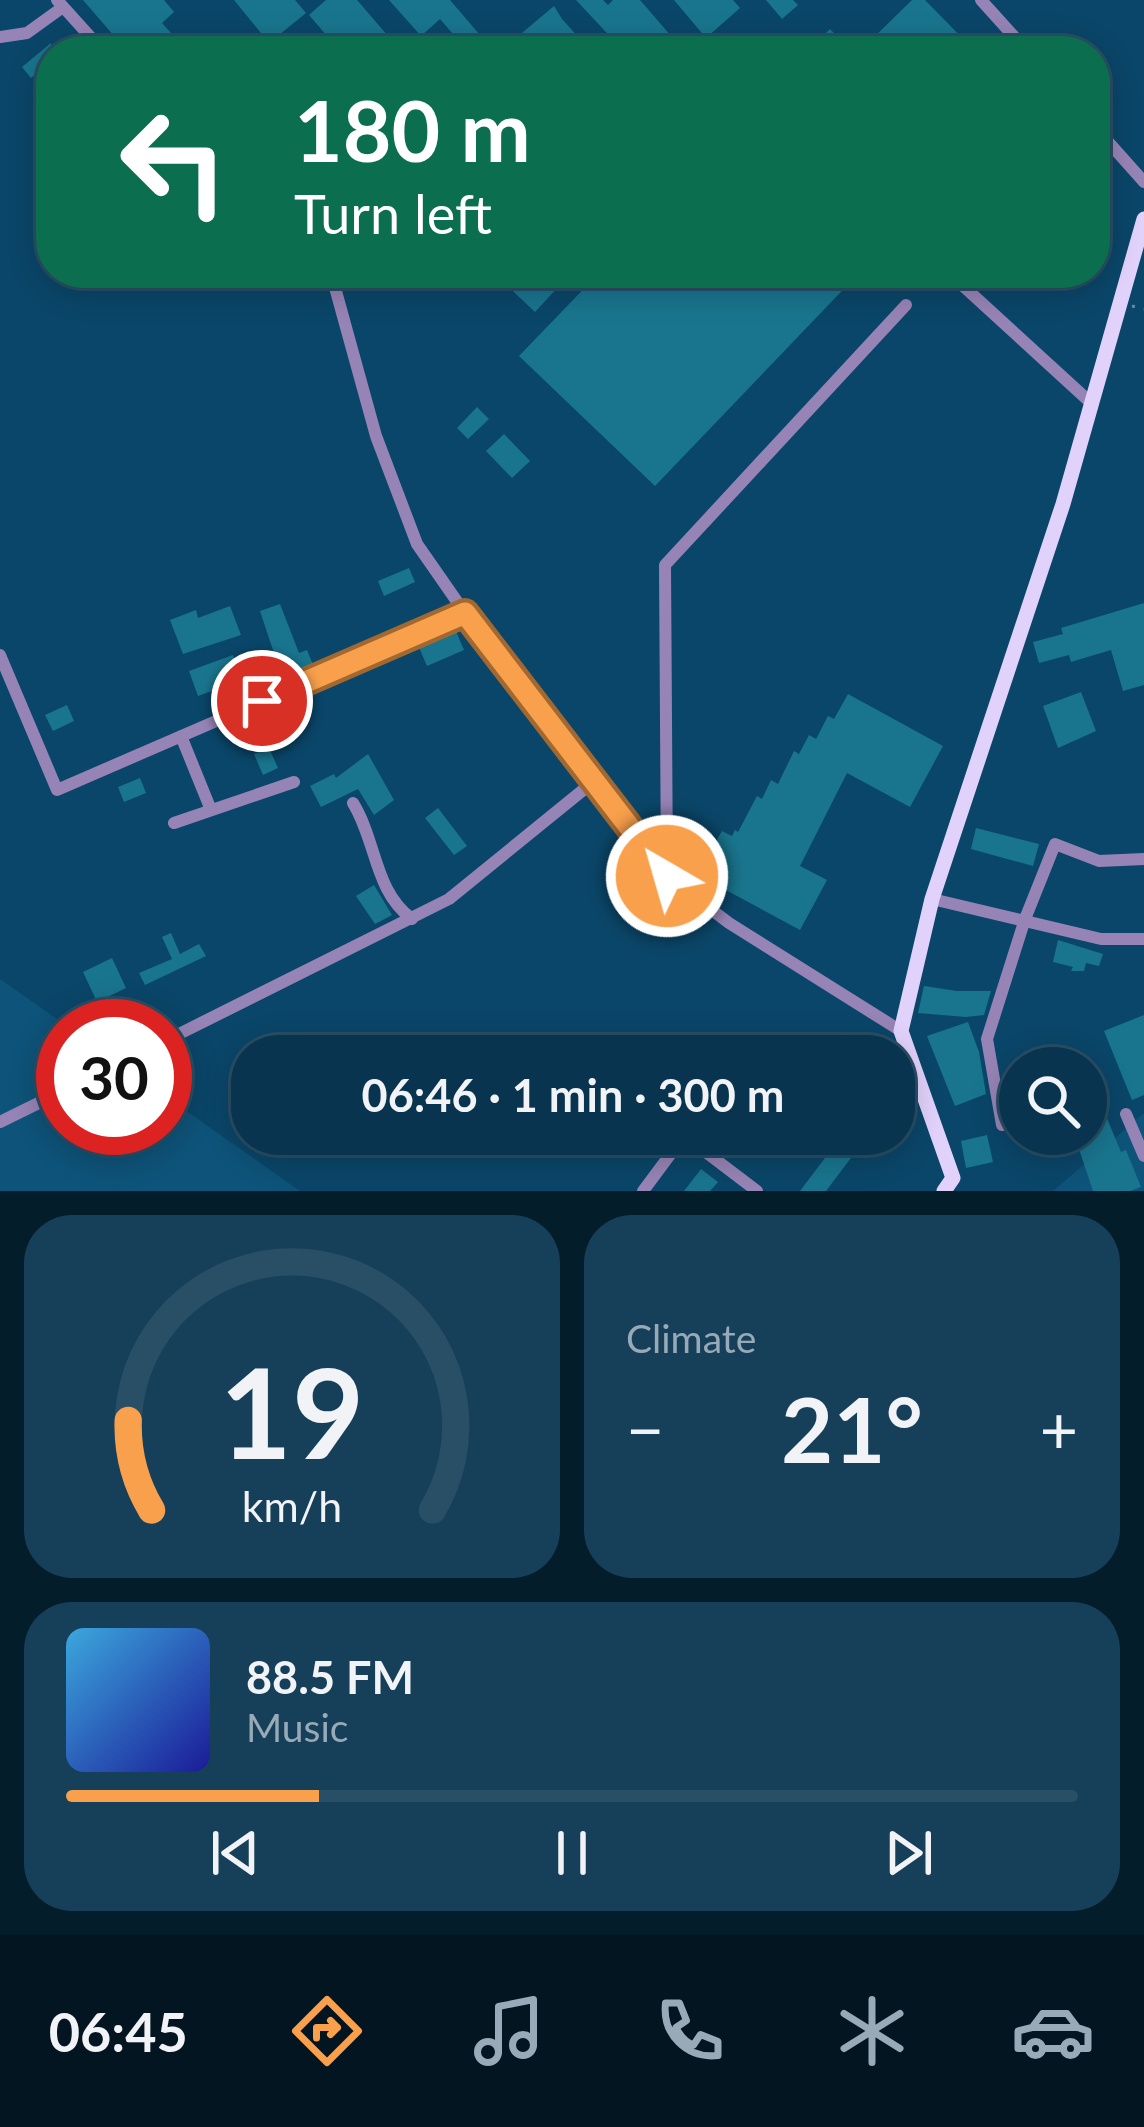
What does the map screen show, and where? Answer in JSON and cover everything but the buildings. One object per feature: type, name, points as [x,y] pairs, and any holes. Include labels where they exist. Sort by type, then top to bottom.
[{"type":"main road","points":[[944,1191],[952,1178],[901,1031],[932,899],[1064,504],[1144,219]]},
{"type":"street","points":[[981,0],[1013,36]]},
{"type":"street","points":[[0,37],[27,33],[60,3],[90,36]]},
{"type":"street","points":[[1110,144],[1144,182]]},
{"type":"street","points":[[335,288],[376,436],[418,544],[592,782],[667,876],[729,923],[901,1031]]},
{"type":"street","points":[[965,288],[1090,402]]},
{"type":"street","points":[[667,876],[665,566],[906,305]]},
{"type":"street","points":[[0,655],[57,790],[465,613]]},
{"type":"street","points":[[181,736],[211,810]]},
{"type":"street","points":[[174,823],[294,782]]},
{"type":"street","points":[[192,1028],[449,899],[592,782]]},
{"type":"street","points":[[353,802],[368,826],[382,884],[394,906],[412,919]]},
{"type":"street","points":[[999,1107],[988,1040],[1054,844],[1099,862],[1144,860]]},
{"type":"street","points":[[932,899],[1101,939],[1144,939]]},
{"type":"street","points":[[0,1122],[36,1104]]},
{"type":"street","points":[[1126,1114],[1144,1156]]},
{"type":"street","points":[[643,1191],[669,1155]]},
{"type":"street","points":[[705,1155],[737,1185],[757,1191]]},
{"type":"shaded area","points":[[0,979],[36,1004],[36,1155],[192,1155],[192,1115],[231,1142],[231,1155],[249,1155],[300,1191],[0,1191]]},
{"type":"shaded area","points":[[1144,1113],[1144,1191],[1053,1191],[1095,1155],[1107,1155],[1107,1145]]},
{"type":"route","points":[[262,701],[465,613],[667,876]]}]
